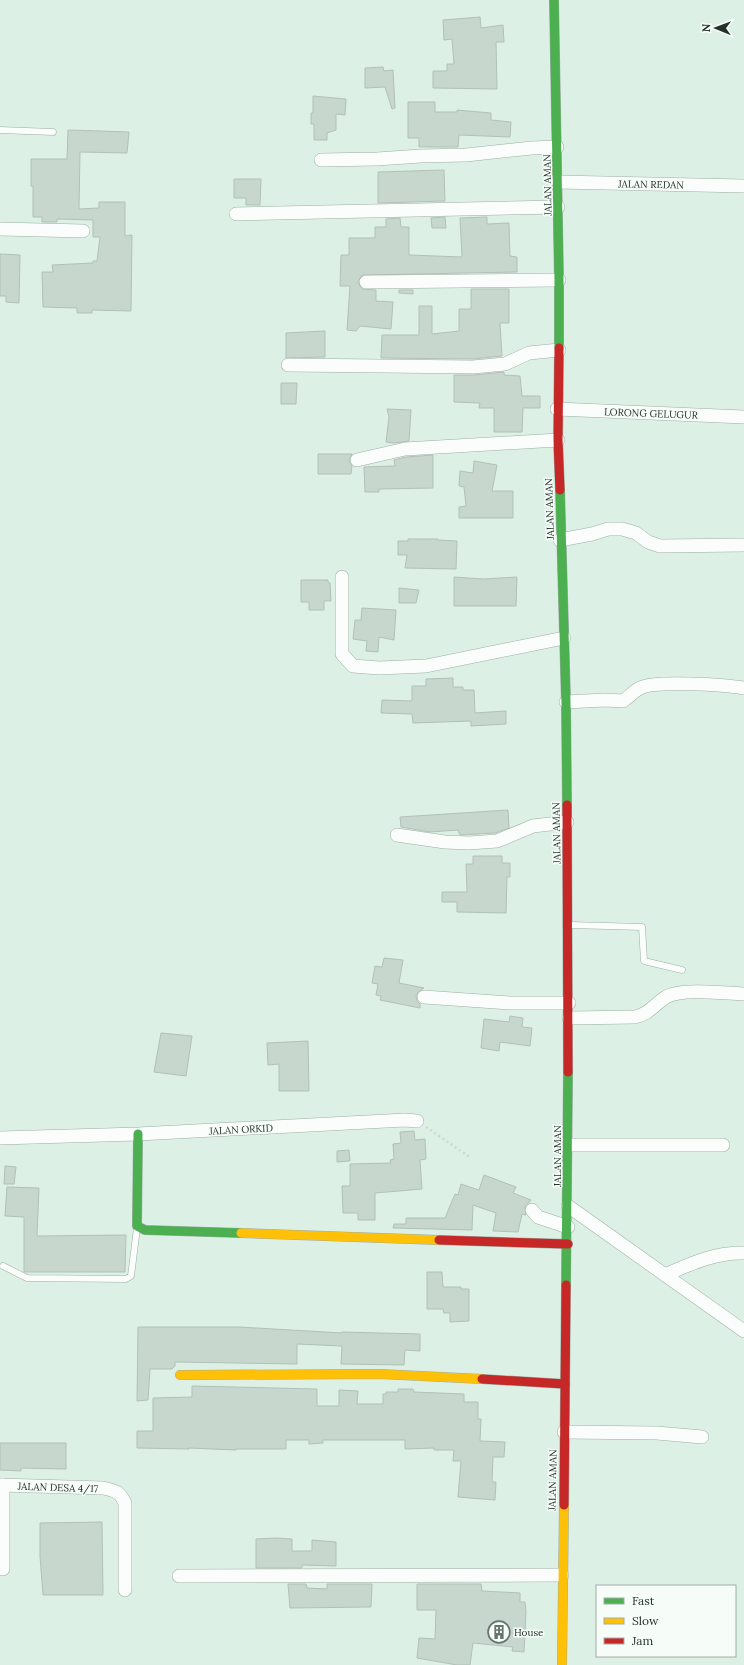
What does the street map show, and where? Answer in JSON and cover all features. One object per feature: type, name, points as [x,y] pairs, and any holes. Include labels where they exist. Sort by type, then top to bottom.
[{"type":"street","name":"JALAN AMAN","points":[[554,0],[552,147],[558,182],[547,208],[558,350],[560,540],[566,702],[569,1003],[568,1244],[560,1384],[564,1432],[562,1665]]},
{"type":"street","points":[[321,160],[466,155],[552,147]]},
{"type":"street","name":"JALAN REDAN","points":[[558,182],[744,186]]},
{"type":"street","points":[[236,214],[547,208]]},
{"type":"street","points":[[0,228],[83,231]]},
{"type":"street","points":[[366,282],[553,280]]},
{"type":"street","points":[[288,365],[473,368],[505,364],[529,353],[558,350]]},
{"type":"street","name":"LORONG GELUGUR","points":[[558,409],[744,417]]},
{"type":"street","points":[[357,460],[405,449],[558,440]]},
{"type":"street","points":[[560,540],[592,534],[608,528],[622,529],[636,533],[648,542],[660,546],[744,545]]},
{"type":"street","points":[[342,577],[342,654],[353,666],[378,668],[426,666],[564,638]]},
{"type":"street","points":[[566,702],[605,700],[623,701],[640,688],[652,684],[726,685],[744,688]]},
{"type":"street","points":[[397,835],[445,842],[470,843],[497,841],[533,826],[567,822]]},
{"type":"street","points":[[569,1018],[635,1017],[645,1015],[666,997],[678,993],[744,994]]},
{"type":"street","points":[[424,997],[510,1004],[569,1003]]},
{"type":"street","name":"JALAN ORKID","points":[[0,1138],[138,1134],[405,1120],[417,1121]]},
{"type":"street","points":[[138,1134],[137,1226],[145,1230],[568,1244]]},
{"type":"street","points":[[569,1145],[724,1145]]},
{"type":"street","points":[[568,1206],[744,1331]]},
{"type":"street","points":[[532,1210],[538,1217],[568,1227]]},
{"type":"street","points":[[665,1275],[698,1260],[744,1253]]},
{"type":"street","points":[[180,1375],[380,1374],[560,1384]]},
{"type":"street","points":[[564,1432],[657,1434],[702,1437]]},
{"type":"street","points":[[1,1485],[3,1569]]},
{"type":"street","name":"JALAN DESA 4/17","points":[[1,1485],[103,1488],[115,1490],[121,1494],[126,1503],[125,1590]]},
{"type":"street","points":[[179,1576],[562,1575]]},
{"type":"lane","points":[[0,130],[53,132]]},
{"type":"lane","points":[[568,924],[642,927],[644,961],[682,970]]},
{"type":"lane","points":[[3,1266],[27,1278],[126,1279],[131,1276],[137,1226]]},
{"type":"path","points":[[417,1121],[471,1158]]},
{"type":"building","points":[[480,17],[481,28],[503,25],[504,42],[496,42],[497,89],[433,88],[433,71],[447,71],[447,64],[454,64],[452,39],[444,40],[443,20]]},
{"type":"building","points":[[383,67],[384,71],[393,70],[395,108],[392,109],[385,87],[365,88],[365,68]]},
{"type":"building","points":[[313,96],[346,99],[345,115],[336,114],[336,130],[327,133],[327,140],[314,140],[314,124],[311,124],[311,113],[313,113]]},
{"type":"building","points":[[408,102],[435,102],[435,112],[457,112],[457,110],[491,113],[491,120],[511,122],[510,137],[459,135],[458,147],[419,147],[419,138],[408,138]]},
{"type":"building","points":[[68,130],[129,132],[127,153],[80,152],[79,209],[99,208],[99,202],[125,202],[125,236],[132,235],[131,311],[92,310],[92,313],[77,313],[77,308],[43,307],[42,272],[53,272],[52,265],[93,263],[93,261],[97,261],[100,237],[93,237],[93,220],[57,219],[57,222],[42,222],[42,217],[33,217],[31,159],[67,159]]},
{"type":"building","points":[[444,170],[445,201],[378,203],[378,172]]},
{"type":"building","points":[[234,179],[261,179],[260,205],[246,205],[246,198],[234,198]]},
{"type":"building","points":[[445,217],[446,228],[432,228],[431,218]]},
{"type":"building","points":[[487,217],[487,224],[509,223],[510,256],[517,257],[517,272],[362,275],[358,282],[362,289],[376,290],[376,301],[393,302],[391,329],[360,326],[356,331],[347,330],[350,286],[340,286],[341,255],[349,255],[349,238],[375,238],[375,227],[386,227],[386,219],[400,218],[401,227],[409,227],[409,255],[462,257],[460,218]]},
{"type":"building","points":[[0,254],[20,255],[19,303],[6,302],[6,296],[0,296]]},
{"type":"building","points":[[471,289],[509,289],[509,323],[500,323],[502,356],[473,359],[381,358],[382,335],[419,335],[419,306],[432,306],[432,334],[459,331],[459,309],[471,309]]},
{"type":"building","points":[[399,290],[413,290],[413,294],[399,293]]},
{"type":"building","points":[[325,331],[325,357],[286,358],[286,333]]},
{"type":"building","points":[[504,372],[504,375],[520,376],[522,396],[540,396],[540,408],[523,408],[522,432],[494,432],[494,408],[479,408],[480,403],[454,402],[454,375]]},
{"type":"building","points":[[281,383],[297,383],[296,404],[281,404]]},
{"type":"building","points":[[387,409],[411,410],[409,441],[394,443],[386,442],[389,417]]},
{"type":"building","points":[[318,454],[352,454],[349,461],[352,466],[351,474],[318,474]]},
{"type":"building","points":[[433,455],[433,488],[379,489],[379,492],[365,492],[364,467],[395,466],[394,460],[406,457]]},
{"type":"building","points":[[474,461],[497,465],[492,491],[513,491],[513,518],[459,518],[459,507],[466,506],[464,487],[459,486],[460,471],[473,473]]},
{"type":"building","points":[[408,539],[438,539],[457,541],[456,569],[405,568],[407,555],[398,555],[398,541],[408,541]]},
{"type":"building","points":[[454,577],[483,579],[517,577],[516,606],[454,606]]},
{"type":"building","points":[[301,580],[328,580],[330,583],[331,601],[324,601],[324,610],[309,610],[309,602],[301,602]]},
{"type":"building","points":[[399,588],[419,590],[416,603],[399,603]]},
{"type":"building","points":[[362,608],[396,610],[394,640],[379,637],[378,652],[366,651],[367,641],[353,639],[355,620],[361,620]]},
{"type":"building","points":[[453,678],[453,687],[463,687],[463,690],[474,690],[475,713],[506,711],[506,724],[471,726],[471,721],[413,723],[412,714],[381,713],[382,700],[412,701],[412,686],[426,686],[426,679]]},
{"type":"building","points":[[508,810],[509,828],[495,833],[460,835],[458,830],[430,832],[401,827],[400,817]]},
{"type":"building","points":[[473,856],[502,856],[502,863],[510,863],[510,877],[507,877],[506,913],[457,912],[457,902],[442,902],[442,892],[467,892],[466,864],[473,864]]},
{"type":"building","points":[[384,958],[403,960],[399,983],[424,988],[418,992],[416,996],[417,1001],[420,1004],[420,1008],[380,1000],[381,996],[376,995],[378,984],[372,983],[375,966],[382,967]]},
{"type":"building","points":[[510,1016],[523,1018],[522,1027],[532,1028],[530,1046],[500,1042],[499,1051],[481,1048],[484,1019],[509,1022]]},
{"type":"building","points":[[161,1033],[192,1036],[186,1076],[154,1072]]},
{"type":"building","points":[[308,1041],[309,1091],[279,1091],[279,1064],[268,1065],[267,1043]]},
{"type":"building","points":[[414,1131],[415,1140],[425,1139],[426,1159],[420,1160],[422,1189],[375,1193],[375,1220],[358,1220],[358,1213],[343,1213],[342,1186],[350,1186],[350,1164],[391,1163],[390,1160],[394,1159],[393,1144],[401,1143],[400,1132]]},
{"type":"building","points":[[349,1150],[350,1161],[337,1162],[337,1151]]},
{"type":"building","points":[[5,1166],[16,1167],[14,1184],[4,1184]]},
{"type":"building","points":[[484,1175],[516,1187],[513,1193],[531,1200],[525,1207],[526,1215],[522,1214],[518,1232],[493,1231],[496,1213],[473,1205],[472,1230],[393,1228],[394,1224],[406,1224],[406,1218],[445,1218],[455,1194],[458,1195],[461,1184],[479,1190]]},
{"type":"building","points":[[7,1187],[39,1188],[37,1236],[126,1235],[125,1272],[24,1272],[24,1217],[5,1216]]},
{"type":"building","points":[[427,1272],[442,1272],[443,1287],[461,1287],[461,1289],[469,1289],[469,1321],[450,1322],[450,1313],[444,1313],[443,1309],[427,1309]]},
{"type":"building","points":[[138,1327],[239,1327],[342,1333],[420,1334],[420,1351],[405,1350],[404,1365],[341,1364],[342,1346],[297,1344],[297,1364],[175,1362],[175,1366],[172,1369],[150,1369],[148,1400],[137,1401]]},
{"type":"building","points":[[192,1386],[317,1389],[317,1406],[339,1406],[339,1390],[358,1391],[357,1404],[383,1404],[383,1394],[386,1394],[386,1392],[398,1392],[398,1389],[413,1389],[414,1392],[464,1394],[464,1402],[478,1402],[478,1419],[481,1419],[480,1441],[505,1442],[504,1457],[493,1457],[492,1482],[496,1482],[495,1500],[458,1497],[461,1461],[453,1461],[454,1450],[434,1450],[434,1448],[405,1449],[405,1440],[323,1440],[323,1443],[309,1444],[309,1440],[286,1440],[286,1449],[236,1450],[137,1448],[137,1431],[153,1431],[153,1398],[192,1397]]},
{"type":"building","points":[[0,1443],[66,1443],[66,1469],[21,1468],[21,1471],[0,1470]]},
{"type":"building","points":[[102,1522],[103,1595],[43,1595],[40,1556],[40,1523]]},
{"type":"building","points":[[256,1539],[292,1539],[292,1551],[312,1551],[312,1540],[336,1542],[336,1566],[302,1565],[302,1568],[256,1568]]},
{"type":"building","points":[[288,1584],[306,1584],[307,1588],[327,1589],[327,1584],[372,1584],[371,1607],[290,1608]]},
{"type":"building","points":[[417,1584],[481,1584],[482,1591],[520,1593],[520,1602],[525,1602],[526,1612],[524,1652],[512,1651],[513,1647],[473,1643],[470,1665],[457,1665],[417,1658],[419,1638],[435,1639],[436,1610],[417,1610]]},
{"type":"traffic: fast","points":[[554,0],[559,348]]},
{"type":"traffic: fast","points":[[560,490],[566,702],[567,805]]},
{"type":"traffic: fast","points":[[566,1285],[568,1072]]},
{"type":"traffic: fast","points":[[138,1134],[137,1226],[145,1230],[241,1233]]},
{"type":"traffic: slow","points":[[241,1233],[439,1240]]},
{"type":"traffic: slow","points":[[180,1375],[380,1374],[482,1379]]},
{"type":"traffic: slow","points":[[562,1665],[564,1505]]},
{"type":"traffic: jam","points":[[559,348],[558,440],[560,490]]},
{"type":"traffic: jam","points":[[567,805],[568,1072]]},
{"type":"traffic: jam","points":[[439,1240],[568,1244]]},
{"type":"traffic: jam","points":[[564,1505],[566,1285]]},
{"type":"traffic: jam","points":[[482,1379],[565,1384]]},
{"type":"place","name":"House","points":[[499,1632]]}]
